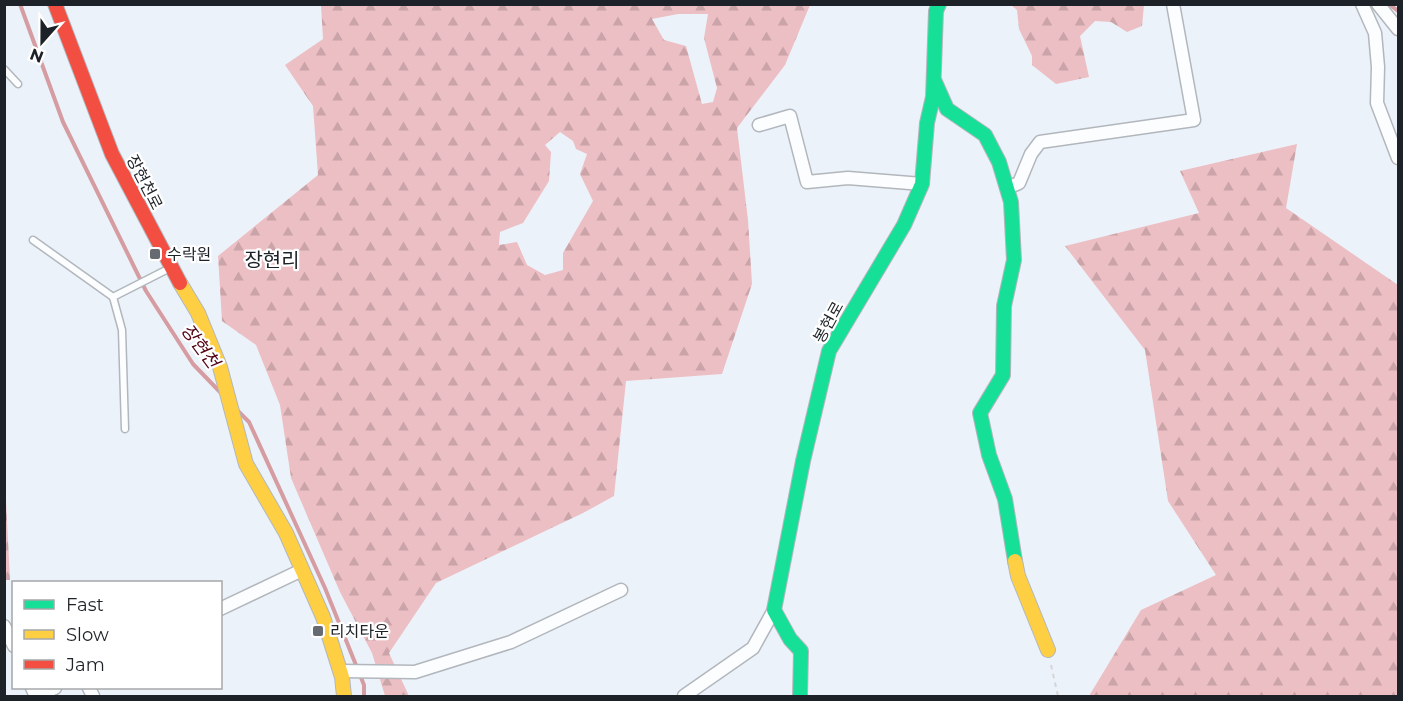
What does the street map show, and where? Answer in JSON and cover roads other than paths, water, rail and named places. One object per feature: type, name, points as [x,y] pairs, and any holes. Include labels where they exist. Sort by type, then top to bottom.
[{"type":"street","name":"장현천로","points":[[55,4],[112,154],[171,267],[198,313],[220,367],[246,464],[286,533],[345,671],[344,696]]},
{"type":"street","name":"봉현로","points":[[774,610],[803,461],[829,351],[904,225],[922,184],[927,123],[933,97],[936,10],[939,4]]},
{"type":"street","points":[[1007,188],[1019,183],[1031,154],[1040,142],[1194,120],[1173,4]]},
{"type":"street","points":[[1362,4],[1375,33],[1378,67],[1377,103],[1398,158]]},
{"type":"street","points":[[1378,4],[1398,29]]},
{"type":"street","points":[[933,75],[946,109],[985,135],[999,162],[1011,202],[1014,260],[1004,306],[1004,375],[980,413],[989,455],[1005,499],[1018,576],[1047,650]]},
{"type":"street","points":[[759,125],[790,116],[807,182],[848,178],[922,184]]},
{"type":"street","points":[[222,608],[302,570]]},
{"type":"street","points":[[345,671],[415,672],[511,642],[621,591]]},
{"type":"street","points":[[684,696],[753,648],[774,610]]},
{"type":"street","points":[[774,610],[790,639],[801,651],[800,696]]},
{"type":"street","points":[[4,626],[12,642]]},
{"type":"street","points":[[33,689],[36,696],[52,689]]},
{"type":"lane","points":[[4,69],[18,84]]},
{"type":"lane","points":[[33,240],[113,297],[122,330],[125,429]]},
{"type":"lane","points":[[113,297],[171,267]]},
{"type":"waterway","name":"장현천","points":[[20,4],[63,122],[146,291],[193,364],[220,392]]},
{"type":"waterway","points":[[1389,4],[1398,11]]},
{"type":"waterway","name":"장현천","points":[[238,411],[249,422],[325,588],[364,685],[364,696]]},
{"type":"place","name":"수락원","points":[[155,254]]},
{"type":"place","name":"리치타운","points":[[318,631]]},
{"type":"district","name":"장현리","points":[[272,260]]}]
